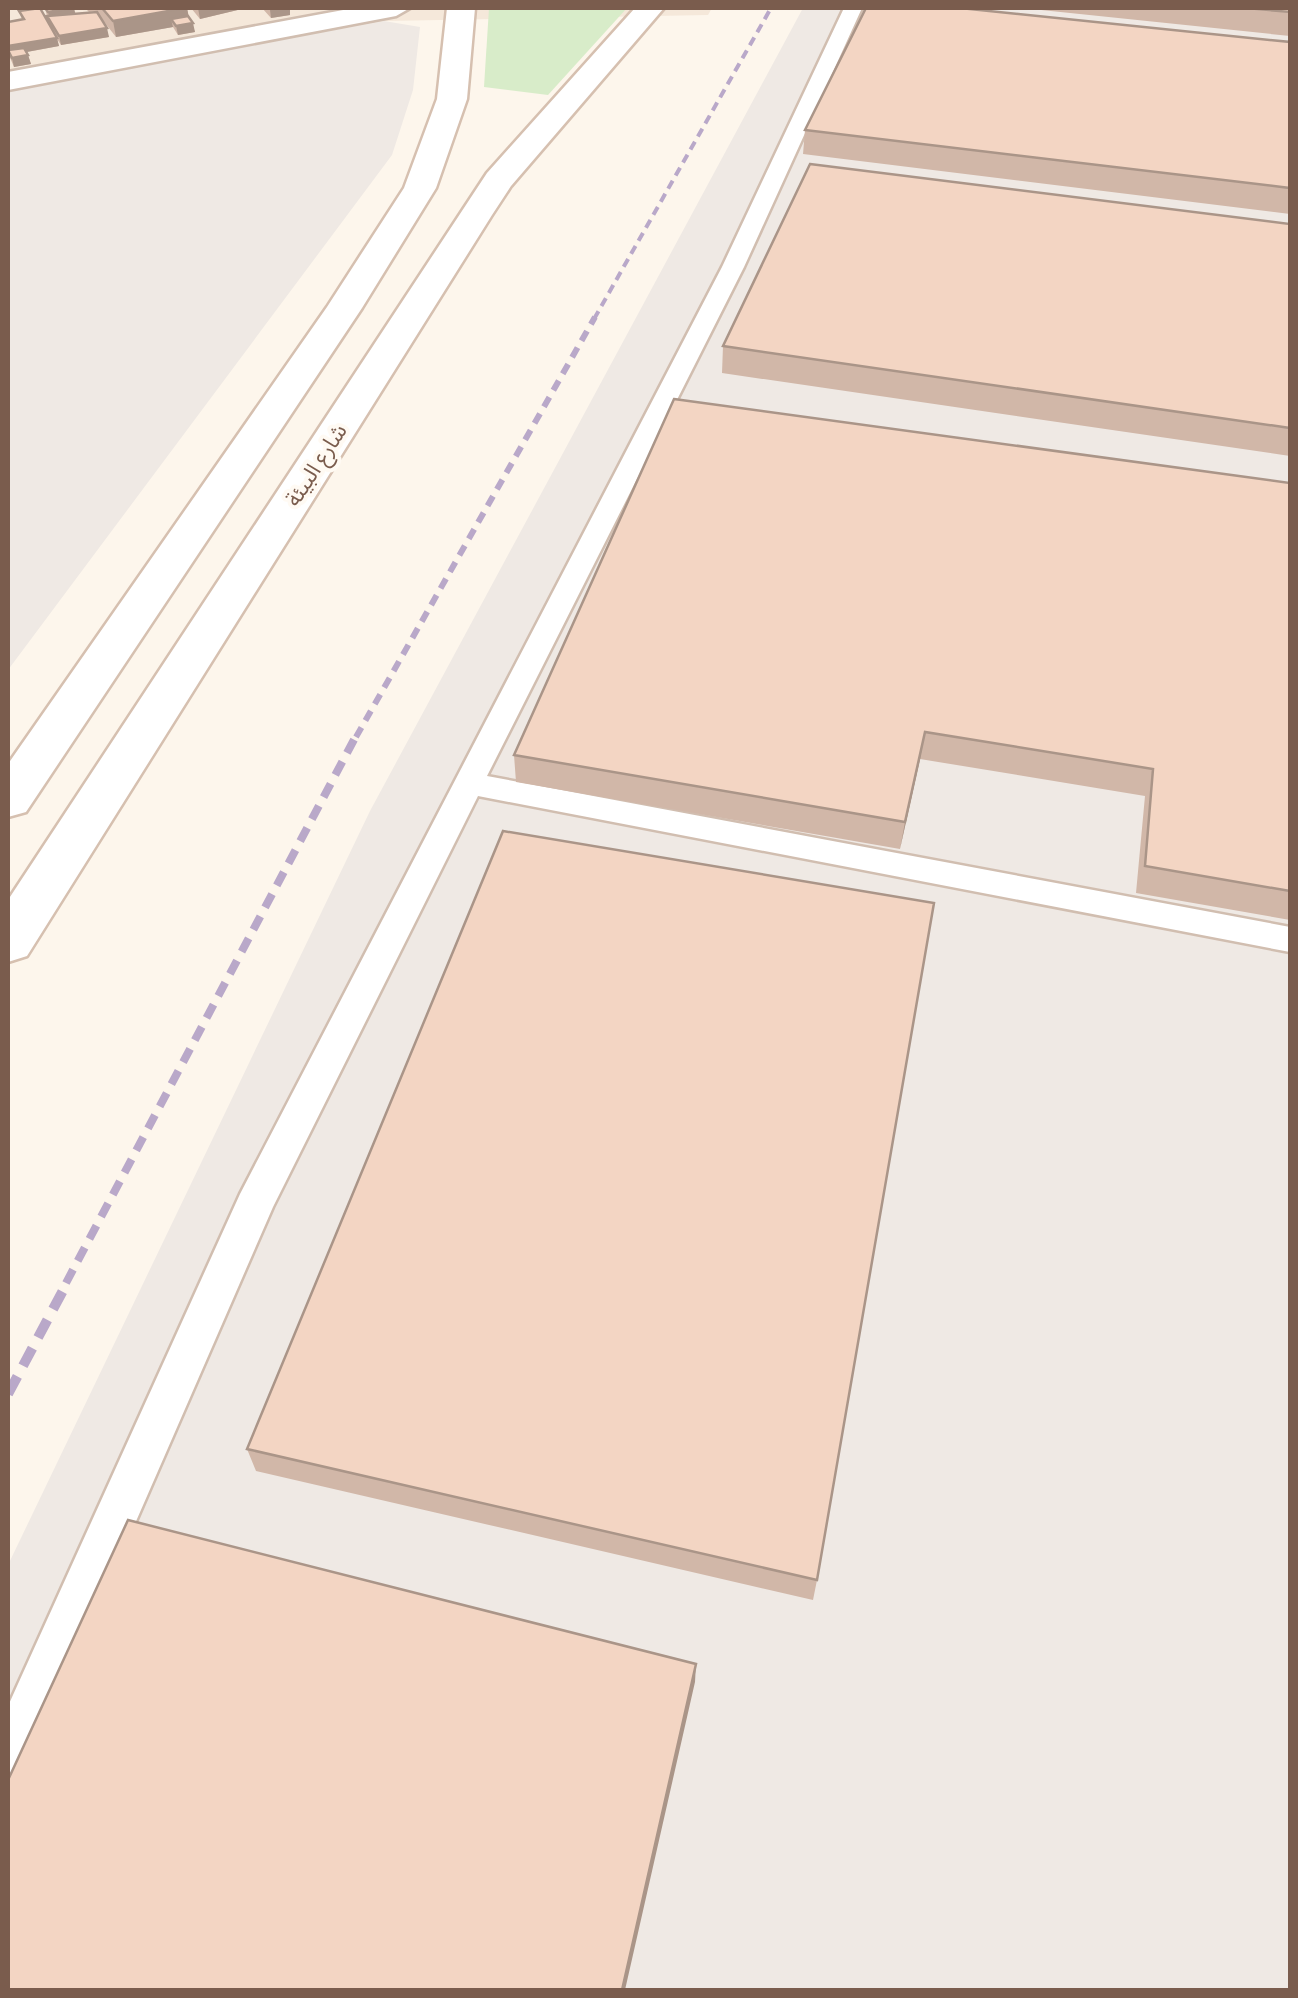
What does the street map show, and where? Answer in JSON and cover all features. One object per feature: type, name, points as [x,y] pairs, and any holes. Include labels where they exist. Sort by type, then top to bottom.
[{"type":"main road","points":[[8,81],[396,8]]},
{"type":"main road","points":[[8,800],[344,308],[430,168],[452,99],[461,8]]},
{"type":"main road","name":"شارع البيئة","points":[[8,942],[499,180],[650,8]]},
{"type":"main road","points":[[344,308],[411,316]]},
{"type":"main road","points":[[155,584],[232,596]]},
{"type":"main road","points":[[8,833],[68,845]]},
{"type":"lane","points":[[8,1759],[254,1206],[468,783],[666,411],[733,268],[789,171],[866,8]]},
{"type":"lane","points":[[468,783],[1290,940]]},
{"type":"shaded area","points":[[8,8],[712,8],[708,15],[384,21],[8,89]]},
{"type":"shaded area","points":[[803,8],[1290,8],[1290,1990],[8,1990],[8,1565],[370,811]]},
{"type":"shaded area","points":[[384,21],[420,27],[413,90],[392,155],[8,670],[8,89]]},
{"type":"green space","points":[[489,8],[627,8],[548,95],[484,87]]},
{"type":"building","points":[[40,8],[57,38],[8,46],[8,22],[24,19],[19,11]]},
{"type":"building","points":[[102,8],[185,8],[113,21]]},
{"type":"building","points":[[866,8],[960,8],[1290,42],[1290,188],[805,130]]},
{"type":"building","points":[[1246,8],[1290,8],[1290,12]]},
{"type":"building","points":[[97,12],[107,28],[59,36],[47,16]]},
{"type":"building","points":[[188,16],[193,23],[176,26],[171,19]]},
{"type":"building","points":[[24,48],[28,55],[12,58],[8,50]]},
{"type":"building","points":[[810,164],[1290,224],[1290,428],[723,346]]},
{"type":"building","points":[[674,399],[1290,483],[1290,891],[1145,866],[1153,769],[925,732],[905,822],[514,755]]},
{"type":"building","points":[[503,831],[934,903],[817,1580],[247,1449]]},
{"type":"building","points":[[128,1520],[696,1664],[622,1990],[8,1990],[8,1780]]},
{"type":"railway","points":[[594,319],[771,8]]},
{"type":"railway","points":[[356,737],[595,317]]},
{"type":"railway","points":[[66,1283],[357,734]]},
{"type":"railway","points":[[8,1394],[68,1281]]}]
